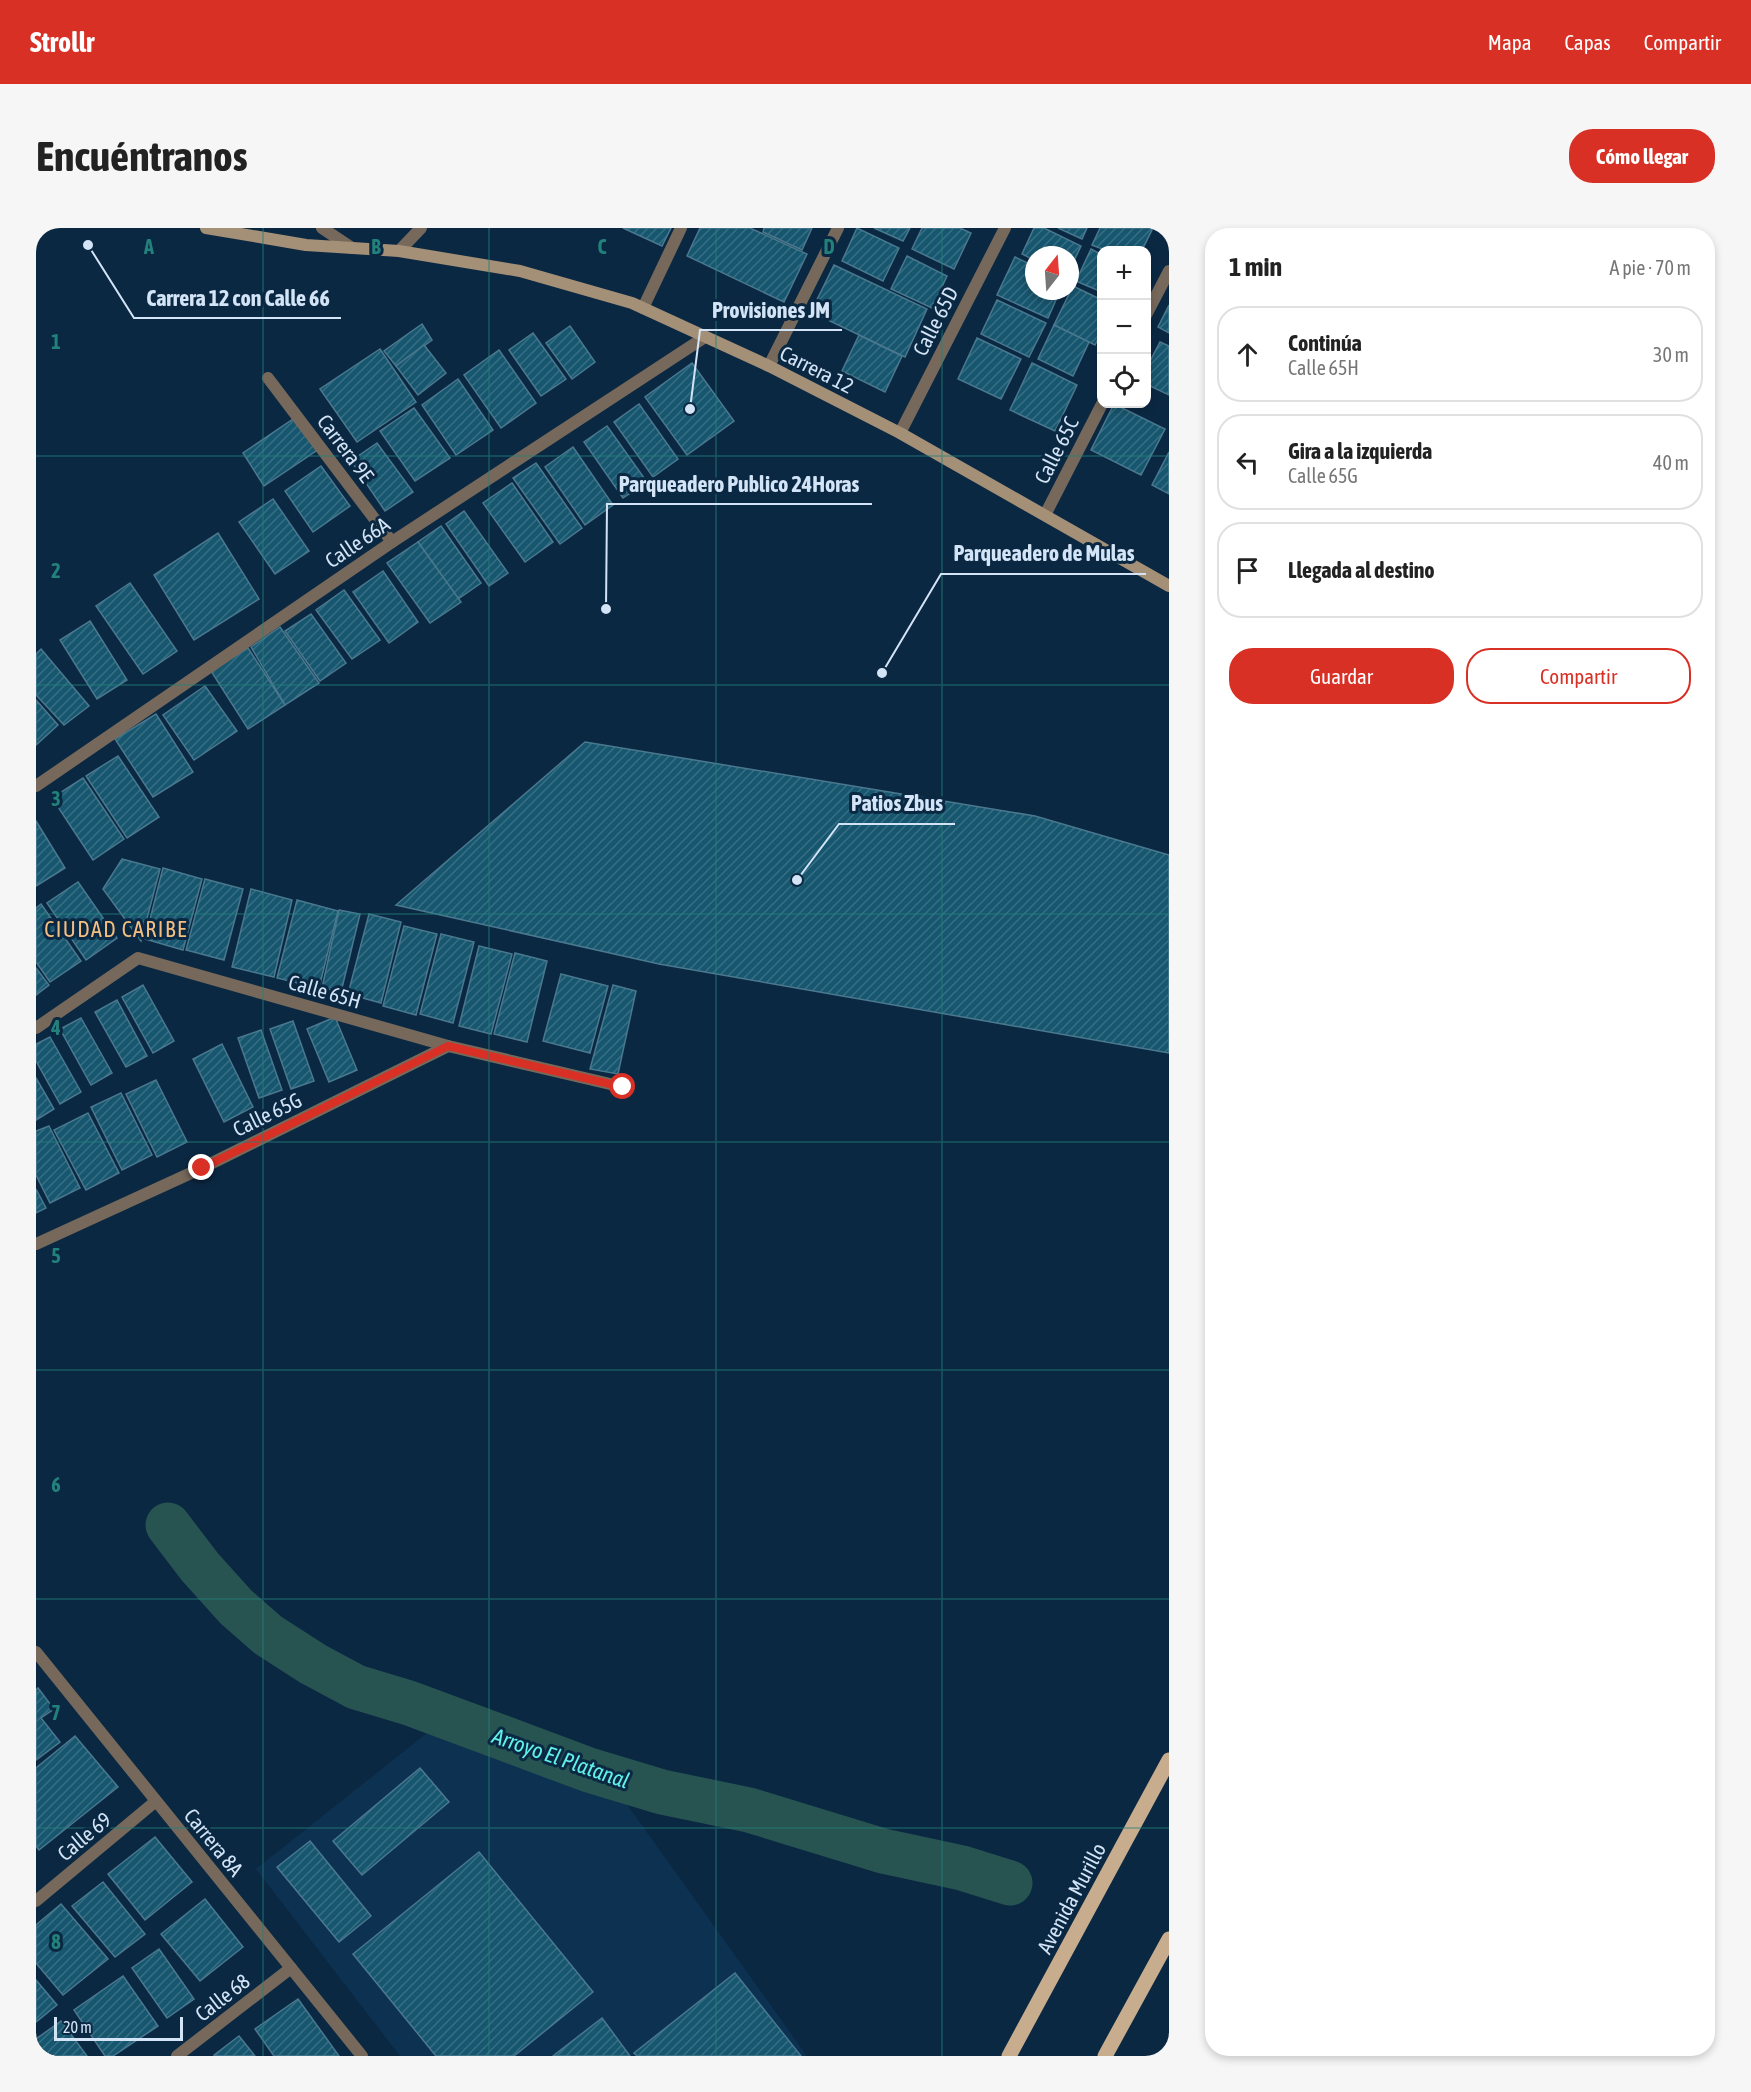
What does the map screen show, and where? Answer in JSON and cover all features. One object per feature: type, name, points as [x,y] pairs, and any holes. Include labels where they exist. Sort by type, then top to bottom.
[{"type":"main road","name":"Carrera 12","points":[[206,228],[306,245],[399,251],[520,271],[632,303],[770,366],[900,433],[1169,586]]},
{"type":"main road","name":"Avenida Murillo","points":[[1010,2056],[1169,1760]]},
{"type":"main road","points":[[1105,2056],[1169,1939]]},
{"type":"street","points":[[322,228],[352,248]]},
{"type":"street","points":[[399,251],[421,228]]},
{"type":"street","points":[[644,308],[681,228]]},
{"type":"street","points":[[770,366],[838,228]]},
{"type":"street","name":"Calle 65D","points":[[900,433],[1005,228]]},
{"type":"street","points":[[1151,305],[1169,271]]},
{"type":"street","name":"Calle 66A","points":[[36,786],[392,542],[705,337]]},
{"type":"street","name":"Carrera 9E","points":[[268,378],[392,542]]},
{"type":"street","name":"Calle 65C","points":[[1045,515],[1100,408]]},
{"type":"street","name":"Calle 65H","points":[[36,1028],[138,958],[448,1046],[623,1087]]},
{"type":"street","name":"Calle 65G","points":[[36,1244],[202,1168],[448,1046]]},
{"type":"street","name":"Carrera 8A","points":[[36,1652],[362,2056]]},
{"type":"street","name":"Calle 69","points":[[36,1901],[156,1801]]},
{"type":"street","name":"Calle 68","points":[[177,2056],[291,1968]]},
{"type":"shaded area","points":[[427,1733],[626,1803],[807,2056],[400,2056],[256,1869]]},
{"type":"building","points":[[623,228],[671,228],[662,246]]},
{"type":"building","points":[[700,228],[750,228],[807,254],[784,302],[687,256]]},
{"type":"building","points":[[764,228],[812,228],[802,250],[763,232]]},
{"type":"building","points":[[857,228],[899,248],[883,281],[842,261]]},
{"type":"building","points":[[874,228],[910,228],[903,241]]},
{"type":"building","points":[[922,228],[960,228],[971,233],[954,269],[912,249]]},
{"type":"building","points":[[1034,228],[1044,228],[1081,246],[1079,250],[1079,246],[1026,246]]},
{"type":"building","points":[[1058,228],[1087,228],[1082,239]]},
{"type":"building","points":[[1100,228],[1153,228],[1144,246],[1097,247],[1092,245]]},
{"type":"building","points":[[1091,249],[1097,252],[1097,290],[1079,282],[1079,275]]},
{"type":"building","points":[[907,256],[947,276],[932,308],[891,289]]},
{"type":"building","points":[[1015,257],[1025,262],[1025,300],[1056,300],[1048,318],[997,295]]},
{"type":"building","points":[[834,265],[927,309],[905,357],[811,312]]},
{"type":"building","points":[[1079,289],[1097,298],[1097,341],[1095,345],[1054,325],[1066,300],[1079,300]]},
{"type":"building","points":[[997,300],[1046,323],[1029,357],[981,334]]},
{"type":"building","points":[[1169,305],[1169,333],[1158,327]]},
{"type":"building","points":[[422,324],[432,340],[396,366],[384,351]]},
{"type":"building","points":[[1054,325],[1089,342],[1073,376],[1038,359]]},
{"type":"building","points":[[570,326],[595,362],[572,379],[546,343]]},
{"type":"building","points":[[533,333],[566,379],[541,396],[509,350]]},
{"type":"building","points":[[859,335],[902,356],[885,392],[842,371]]},
{"type":"building","points":[[977,338],[1021,359],[1001,399],[958,379]]},
{"type":"building","points":[[1160,342],[1169,346],[1169,395],[1151,386],[1151,359]]},
{"type":"building","points":[[424,345],[446,373],[418,395],[396,366]]},
{"type":"building","points":[[380,349],[416,402],[357,442],[320,389]]},
{"type":"building","points":[[499,350],[536,403],[501,428],[464,375]]},
{"type":"building","points":[[692,363],[734,421],[687,455],[645,397]]},
{"type":"building","points":[[1032,363],[1077,385],[1055,431],[1010,410]]},
{"type":"building","points":[[458,379],[493,430],[456,455],[422,405]]},
{"type":"building","points":[[639,404],[678,459],[653,477],[614,422]]},
{"type":"building","points":[[414,408],[450,458],[415,481],[380,431]]},
{"type":"building","points":[[1112,408],[1122,408],[1165,429],[1141,475],[1091,450]]},
{"type":"building","points":[[296,417],[319,449],[264,486],[243,453]]},
{"type":"building","points":[[607,426],[647,482],[623,498],[584,442]]},
{"type":"building","points":[[377,443],[413,492],[385,511],[351,461]]},
{"type":"building","points":[[573,447],[613,505],[585,525],[545,467]]},
{"type":"building","points":[[1169,452],[1169,494],[1152,485]]},
{"type":"building","points":[[536,463],[582,528],[560,544],[513,478]]},
{"type":"building","points":[[321,466],[350,506],[313,532],[285,491]]},
{"type":"building","points":[[512,483],[553,542],[525,562],[483,503]]},
{"type":"building","points":[[273,499],[309,551],[275,574],[239,522]]},
{"type":"building","points":[[464,511],[508,573],[489,586],[446,524]]},
{"type":"building","points":[[441,526],[481,583],[458,599],[418,542]]},
{"type":"building","points":[[218,533],[259,599],[194,640],[154,575]]},
{"type":"building","points":[[418,542],[461,602],[430,623],[387,563]]},
{"type":"building","points":[[383,571],[418,622],[389,643],[353,592]]},
{"type":"building","points":[[130,583],[177,651],[143,674],[96,606]]},
{"type":"building","points":[[344,590],[380,640],[352,659],[316,610]]},
{"type":"building","points":[[311,614],[346,663],[320,681],[285,631]]},
{"type":"building","points":[[90,621],[127,680],[97,699],[60,640]]},
{"type":"building","points":[[280,627],[319,683],[285,705],[251,647]]},
{"type":"building","points":[[248,648],[285,705],[248,729],[211,671]]},
{"type":"building","points":[[41,649],[89,706],[64,725],[36,695],[36,654]]},
{"type":"building","points":[[205,686],[237,731],[194,760],[163,715]]},
{"type":"building","points":[[36,700],[58,725],[36,745]]},
{"type":"building","points":[[156,714],[193,772],[153,797],[115,739]]},
{"type":"building","points":[[585,742],[1035,816],[1169,855],[1169,1053],[659,964],[396,905]]},
{"type":"building","points":[[118,756],[159,817],[127,838],[86,776]]},
{"type":"building","points":[[83,778],[124,839],[93,860],[52,798]]},
{"type":"building","points":[[36,821],[65,868],[36,886]]},
{"type":"building","points":[[122,859],[160,869],[141,941],[103,889]]},
{"type":"building","points":[[163,868],[202,879],[183,950],[145,939]]},
{"type":"building","points":[[205,879],[243,889],[224,960],[186,950]]},
{"type":"building","points":[[78,882],[117,938],[86,960],[47,903]]},
{"type":"building","points":[[251,889],[292,900],[274,977],[232,967]]},
{"type":"building","points":[[297,900],[338,911],[319,988],[277,978]]},
{"type":"building","points":[[41,904],[81,961],[50,982],[36,962],[36,908]]},
{"type":"building","points":[[339,910],[360,914],[341,992],[322,988]]},
{"type":"building","points":[[369,914],[401,922],[381,1003],[348,994]]},
{"type":"building","points":[[404,926],[437,934],[416,1015],[383,1006]]},
{"type":"building","points":[[441,934],[474,942],[453,1023],[420,1014]]},
{"type":"building","points":[[479,946],[512,954],[491,1034],[459,1026]]},
{"type":"building","points":[[515,953],[547,961],[527,1042],[494,1034]]},
{"type":"building","points":[[36,968],[49,985],[36,995]]},
{"type":"building","points":[[561,974],[608,986],[590,1053],[543,1041]]},
{"type":"building","points":[[143,985],[174,1041],[153,1053],[122,997]]},
{"type":"building","points":[[613,985],[636,991],[618,1074],[590,1069]]},
{"type":"building","points":[[117,1000],[147,1056],[126,1067],[95,1012]]},
{"type":"building","points":[[335,1017],[357,1070],[329,1082],[307,1029]]},
{"type":"building","points":[[81,1018],[112,1073],[91,1085],[60,1029]]},
{"type":"building","points":[[293,1021],[314,1081],[291,1089],[270,1029]]},
{"type":"building","points":[[261,1030],[282,1090],[259,1098],[238,1038]]},
{"type":"building","points":[[50,1037],[81,1092],[60,1104],[36,1061],[36,1044]]},
{"type":"building","points":[[222,1044],[253,1107],[224,1122],[193,1059]]},
{"type":"building","points":[[36,1078],[54,1109],[36,1120]]},
{"type":"building","points":[[156,1080],[187,1142],[157,1157],[126,1094]]},
{"type":"building","points":[[121,1093],[152,1155],[122,1170],[91,1107]]},
{"type":"building","points":[[88,1113],[119,1173],[86,1190],[54,1130]]},
{"type":"building","points":[[49,1126],[80,1188],[50,1203],[36,1175],[36,1131]]},
{"type":"building","points":[[36,1189],[46,1208],[36,1213]]},
{"type":"building","points":[[38,1688],[54,1709],[41,1718],[60,1742],[36,1760],[36,1690]]},
{"type":"building","points":[[75,1736],[118,1787],[39,1850],[36,1846],[36,1768]]},
{"type":"building","points":[[420,1768],[449,1802],[362,1875],[333,1841]]},
{"type":"building","points":[[155,1837],[192,1882],[145,1920],[108,1874]]},
{"type":"building","points":[[310,1841],[371,1916],[339,1942],[277,1867]]},
{"type":"building","points":[[479,1852],[593,1992],[514,2056],[436,2056],[353,1954]]},
{"type":"building","points":[[103,1882],[145,1934],[115,1957],[72,1906]]},
{"type":"building","points":[[205,1899],[243,1947],[200,1981],[161,1934]]},
{"type":"building","points":[[61,1904],[108,1959],[63,1995],[36,1963],[36,1925]]},
{"type":"building","points":[[159,1949],[194,1999],[167,2018],[132,1968]]},
{"type":"building","points":[[735,1973],[801,2056],[637,2056],[634,2053]]},
{"type":"building","points":[[123,1976],[158,2026],[113,2056],[105,2056],[74,2010]]},
{"type":"building","points":[[36,1980],[57,2005],[36,2022]]},
{"type":"building","points":[[298,1999],[339,2056],[274,2056],[255,2029]]},
{"type":"building","points":[[602,2018],[630,2056],[553,2056]]},
{"type":"building","points":[[61,2021],[87,2056],[36,2056],[36,2039]]},
{"type":"building","points":[[239,2036],[255,2056],[214,2056],[214,2055]]},
{"type":"waterway","name":"Arroyo El Platanal","points":[[168,1525],[200,1567],[236,1607],[268,1635],[313,1664],[356,1687],[409,1703],[589,1770],[662,1792],[749,1810],[883,1851],[962,1868],[1010,1883]]},
{"type":"place","name":"Carrera 12 con Calle 66","points":[[88,245]]},
{"type":"place","name":"Provisiones JM","points":[[690,409]]},
{"type":"place","name":"Parqueadero Publico 24Horas","points":[[606,609]]},
{"type":"place","name":"Parqueadero de Mulas","points":[[882,673]]},
{"type":"place","name":"Patios Zbus","points":[[797,880]]},
{"type":"district","name":"CIUDAD CARIBE","points":[[116,929]]},
{"type":"route","points":[[202,1168],[448,1046],[623,1087]]}]
